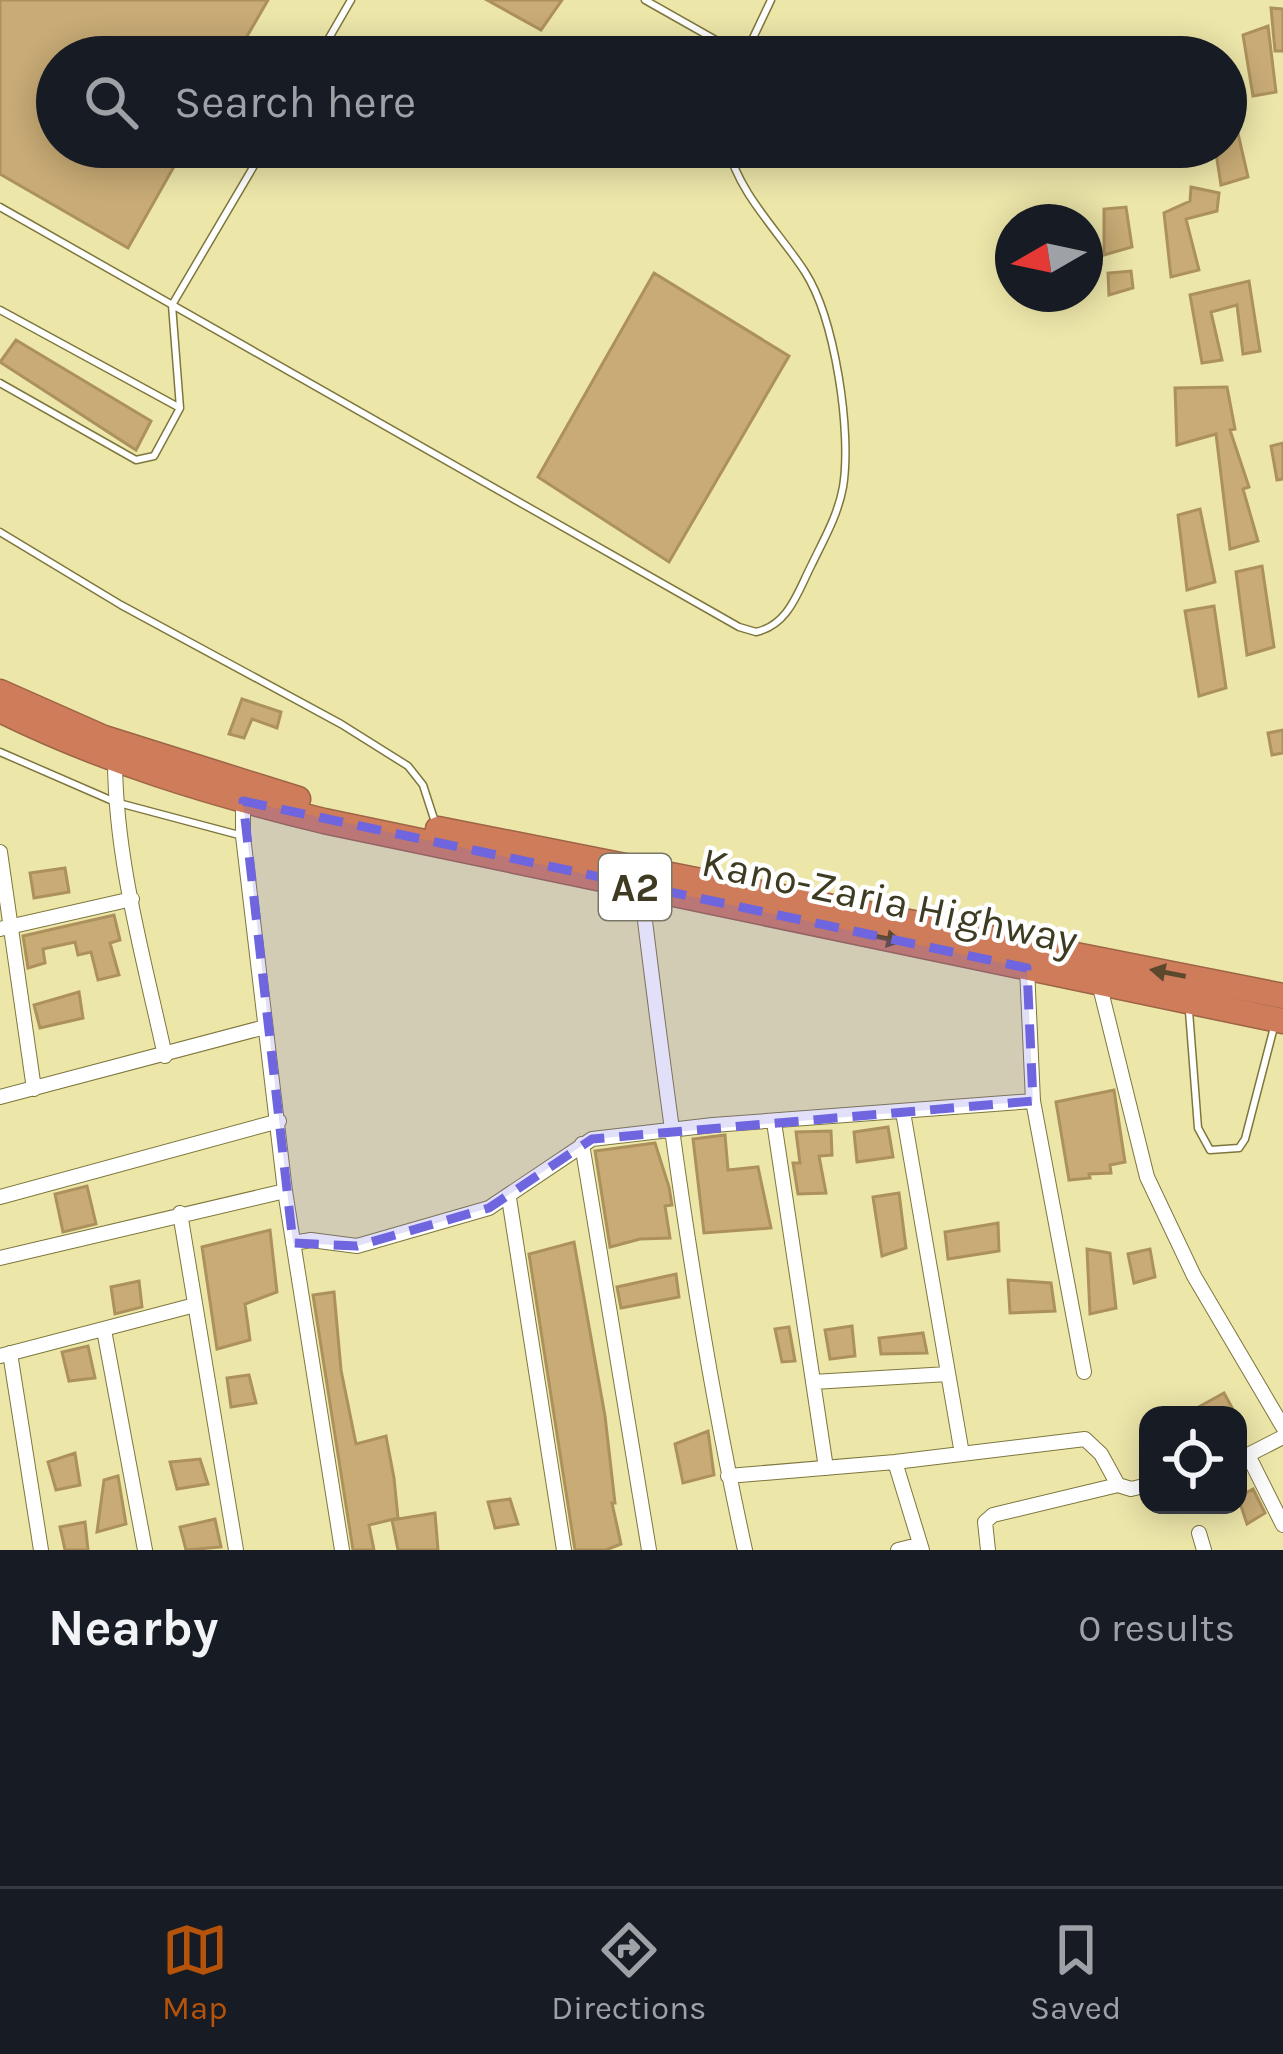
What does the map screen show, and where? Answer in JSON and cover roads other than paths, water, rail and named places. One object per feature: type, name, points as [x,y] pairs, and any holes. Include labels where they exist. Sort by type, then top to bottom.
[{"type":"highway","name":"Kano-Zaria Highway","points":[[0,692],[104,738],[322,806],[1281,1012]]},
{"type":"highway","name":"Kano-Zaria Highway","points":[[0,710],[115,759],[243,801],[1099,983],[1188,1001],[1281,1012]]},
{"type":"street","points":[[115,759],[115,802],[164,1056]]},
{"type":"street","points":[[243,801],[243,836],[285,1191],[342,1550]]},
{"type":"street","points":[[0,852],[5,927],[34,1088]]},
{"type":"street","points":[[641,888],[671,1130],[728,1475],[745,1550]]},
{"type":"street","points":[[5,927],[132,899]]},
{"type":"street","points":[[1027,968],[1033,1101],[1084,1372]]},
{"type":"street","points":[[1099,983],[1147,1177],[1194,1276],[1283,1427]]},
{"type":"street","points":[[0,1097],[265,1027]]},
{"type":"street","points":[[293,1243],[311,1240],[357,1246],[489,1208],[592,1139],[1033,1101]]},
{"type":"street","points":[[903,1112],[962,1454]]},
{"type":"street","points":[[0,1197],[279,1120]]},
{"type":"street","points":[[774,1121],[826,1468]]},
{"type":"street","points":[[582,1144],[650,1550]]},
{"type":"street","points":[[0,1258],[285,1191]]},
{"type":"street","points":[[509,1198],[564,1550]]},
{"type":"street","points":[[180,1214],[236,1550]]},
{"type":"street","points":[[41,1550],[5,1354],[195,1305]]},
{"type":"street","points":[[104,1330],[145,1550]]},
{"type":"street","points":[[813,1382],[948,1374]]},
{"type":"street","points":[[1247,1457],[1283,1437]]},
{"type":"street","points":[[728,1475],[895,1462],[1085,1439],[1101,1454],[1118,1485]]},
{"type":"street","points":[[895,1462],[920,1548],[898,1550]]},
{"type":"street","points":[[1247,1463],[1278,1500],[1283,1525]]},
{"type":"street","points":[[988,1550],[986,1522],[993,1515],[1118,1485],[1139,1487]]},
{"type":"street","points":[[1199,1533],[1204,1550]]},
{"type":"lane","points":[[330,36],[351,0]]},
{"type":"lane","points":[[645,0],[709,36]]},
{"type":"lane","points":[[754,36],[771,0]]},
{"type":"lane","points":[[0,382],[136,460],[154,456],[180,408],[172,305],[253,168]]},
{"type":"lane","points":[[0,207],[739,627],[763,631],[787,614],[832,523],[843,487],[844,445],[833,342],[817,299],[736,168]]},
{"type":"lane","points":[[0,310],[180,408]]},
{"type":"lane","points":[[0,532],[408,766],[423,785],[438,829]]},
{"type":"lane","points":[[0,752],[115,802],[243,836]]},
{"type":"lane","points":[[1188,1001],[1198,1128],[1210,1150],[1239,1148],[1246,1139],[1281,1012]]}]
